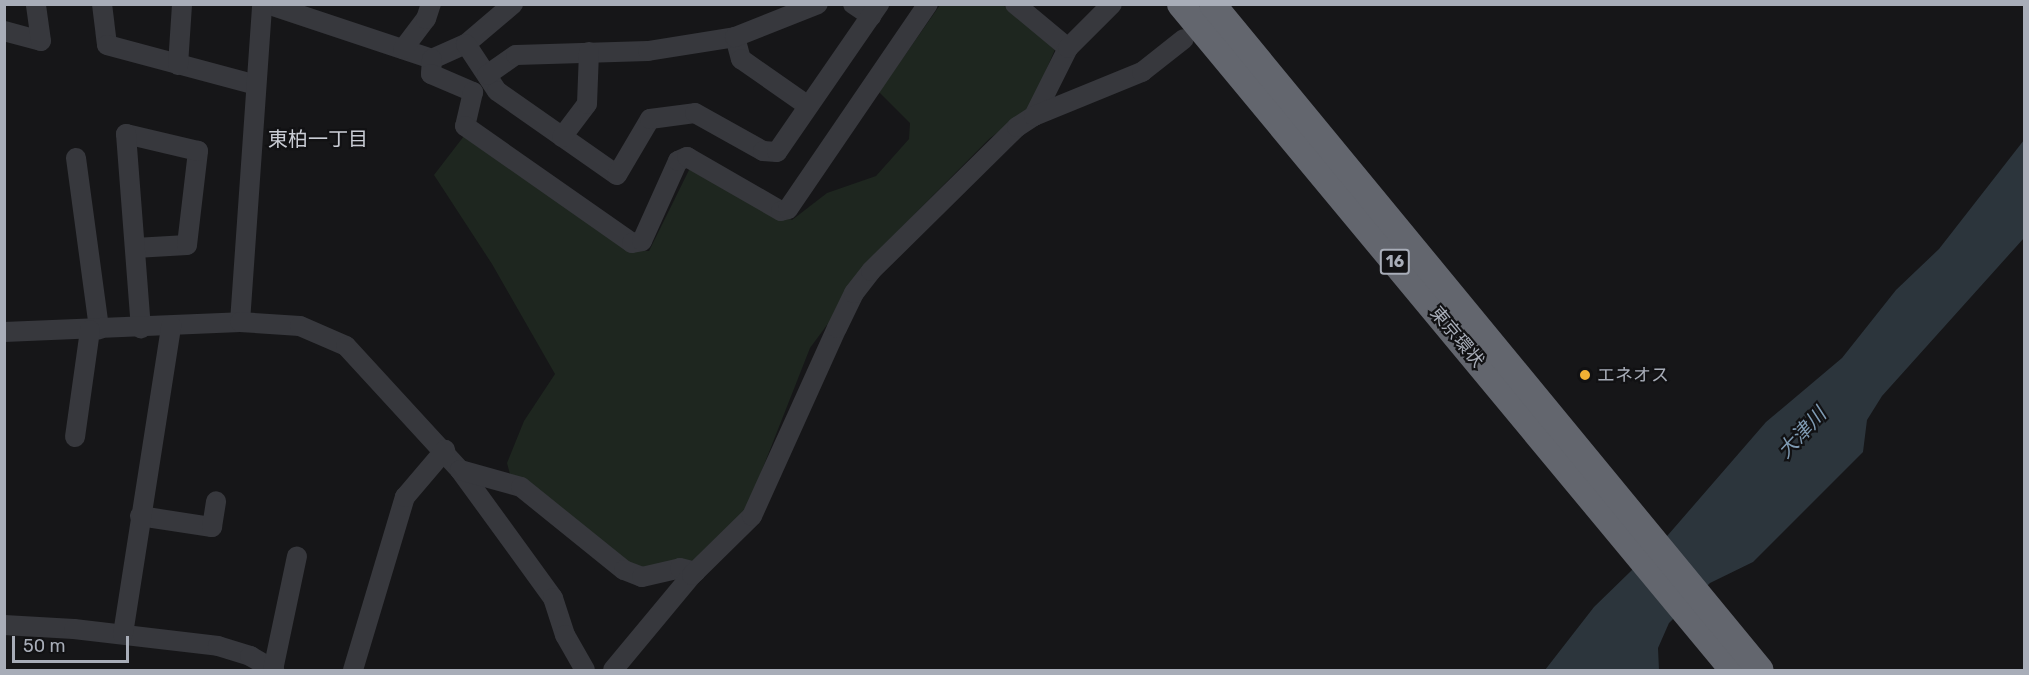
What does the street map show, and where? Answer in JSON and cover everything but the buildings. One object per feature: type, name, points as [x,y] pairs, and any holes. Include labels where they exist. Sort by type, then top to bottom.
[{"type":"highway","name":"東京環状","points":[[1180,4],[1616,512]]},
{"type":"highway","name":"東京環状","points":[[1212,4],[1616,512],[1719,637],[1760,670]]},
{"type":"highway","name":"東京環状","points":[[1719,637],[1733,670]]},
{"type":"street","points":[[4,31],[41,41],[36,4]]},
{"type":"street","points":[[102,4],[107,45],[256,86]]},
{"type":"street","points":[[178,65],[182,4]]},
{"type":"street","points":[[240,322],[256,86],[265,4],[432,59],[466,44],[513,4]]},
{"type":"street","points":[[403,49],[426,19],[431,4]]},
{"type":"street","points":[[487,75],[516,55],[648,51],[735,37],[818,4]]},
{"type":"street","points":[[466,44],[497,91],[617,175],[650,119],[695,113],[771,153],[781,148],[875,10],[853,4]]},
{"type":"street","points":[[432,59],[431,75],[473,92],[465,126],[632,243],[642,241],[678,161],[687,157],[781,211],[788,209],[928,4]]},
{"type":"street","points":[[1015,4],[1068,48]]},
{"type":"street","points":[[1034,116],[1068,48],[1112,4]]},
{"type":"street","points":[[735,37],[741,59],[808,106]]},
{"type":"street","points":[[613,670],[696,572],[752,516],[854,293],[979,161],[1034,116],[1142,72],[1184,39]]},
{"type":"street","points":[[562,137],[587,104],[589,52]]},
{"type":"street","points":[[135,248],[187,245],[198,151],[126,134],[141,328]]},
{"type":"street","points":[[75,438],[95,329],[76,158]]},
{"type":"street","points":[[4,332],[141,328],[240,322],[300,326],[346,345],[445,450],[460,470],[553,598],[565,635],[585,670]]},
{"type":"street","points":[[123,634],[171,326]]},
{"type":"street","points":[[353,670],[405,497],[445,450]]},
{"type":"street","points":[[460,470],[521,487],[633,573],[642,577],[680,568],[696,572]]},
{"type":"street","points":[[140,516],[212,527],[216,501]]},
{"type":"street","points":[[4,625],[123,634],[218,646],[250,656],[273,670],[297,556]]},
{"type":"shaded area","points":[[940,5],[1003,5],[1056,47],[1030,108],[989,139],[891,238],[810,348],[747,508],[693,565],[646,571],[602,557],[515,492],[507,463],[524,421],[555,374],[492,264],[434,175],[464,136],[634,250],[649,251],[690,168],[792,220],[827,193],[876,176],[909,139],[910,123],[879,92]]},
{"type":"water","name":"大津川","points":[[2024,140],[2024,238],[1882,396],[1867,420],[1863,452],[1753,562],[1710,583],[1669,623],[1658,648],[1659,670],[1545,670],[1594,607],[1668,535],[1766,422],[1842,358],[1896,290],[1939,249]]},
{"type":"place","name":"エネオス","points":[[1585,375]]},
{"type":"district","name":"東柏一丁目","points":[[318,139]]}]
